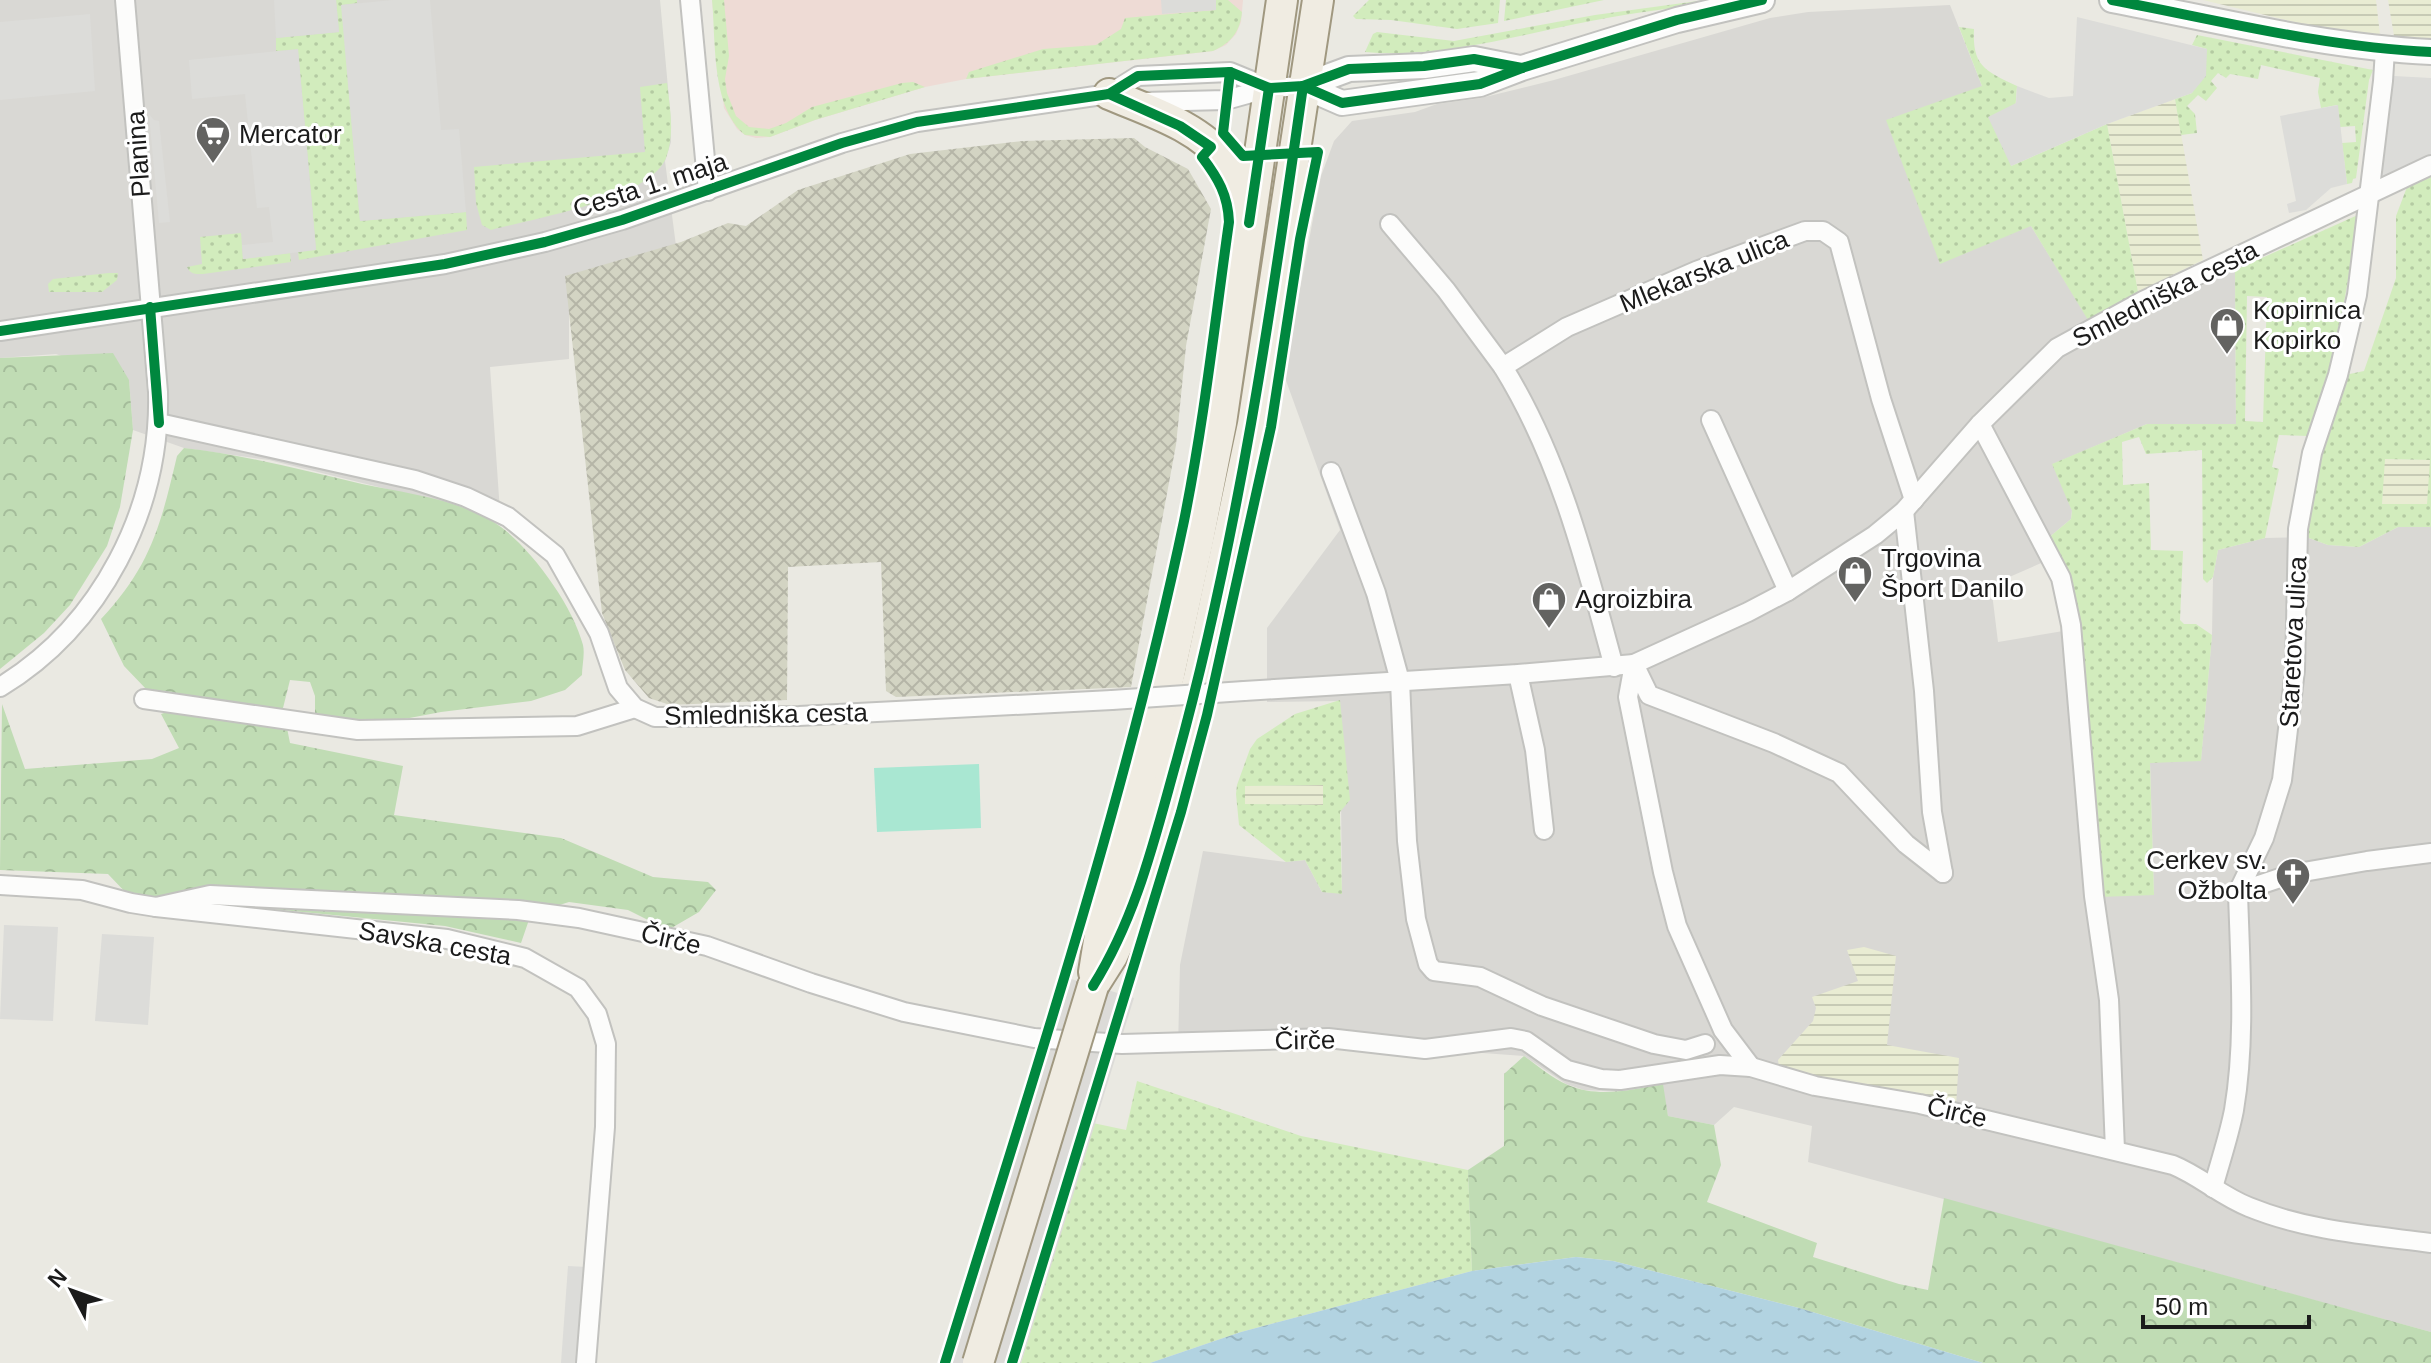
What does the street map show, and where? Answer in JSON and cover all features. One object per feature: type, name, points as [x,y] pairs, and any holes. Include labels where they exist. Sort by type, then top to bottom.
[{"type":"main road","points":[[978,1363],[1093,986],[1102,922],[1169,675],[1221,423],[1282,0]]},
{"type":"main road","points":[[1093,986],[1112,956],[1127,923],[1199,678],[1253,424],[1318,0]]},
{"type":"main road","points":[[1109,94],[1180,126],[1211,147],[1236,180],[1249,223]]},
{"type":"street","name":"Planina","points":[[125,0],[150,307]]},
{"type":"street","points":[[690,0],[708,191]]},
{"type":"street","points":[[1303,86],[1349,69],[1424,66],[1474,59],[1522,68],[1677,20],[1762,0]]},
{"type":"street","points":[[2112,0],[2288,35],[2385,50],[2431,52]]},
{"type":"street","name":"Staretova ulica","points":[[2238,892],[2264,838],[2282,780],[2295,670],[2298,529],[2312,453],[2338,375],[2357,295],[2385,50]]},
{"type":"street","name":"Cesta 1. maja","points":[[0,331],[445,264],[591,229],[842,143],[917,122],[1109,94],[1138,76],[1230,72],[1269,88]]},
{"type":"street","name":"Cesta 1. maja","points":[[1109,94],[1137,103],[1226,100],[1269,88],[1303,86]]},
{"type":"street","name":"Smledniška cesta","points":[[159,423],[415,480],[466,497],[508,517],[555,555],[599,633],[618,688],[635,708],[655,717],[799,716],[1112,700],[1614,667],[1634,664],[1748,612],[1788,591],[1875,535],[1909,505],[1980,424],[2057,348],[2143,301],[2431,165]]},
{"type":"street","points":[[1390,224],[1446,290],[1503,367],[1525,403],[1553,468],[1581,548],[1614,667]]},
{"type":"street","name":"Mlekarska ulica","points":[[1503,367],[1567,327],[1648,291],[1805,231],[1823,231],[1839,242],[1909,505]]},
{"type":"street","points":[[0,687],[53,648],[86,612],[113,572],[134,529],[149,478],[159,423],[150,307]]},
{"type":"street","points":[[1711,420],[1788,591]]},
{"type":"street","points":[[1980,424],[2061,578],[2071,625],[2094,896],[2109,1000],[2115,1150]]},
{"type":"street","points":[[1331,472],[1376,593],[1400,681],[1403,787],[1413,895],[1428,964],[1434,971],[1480,977],[1542,1006],[1654,1044],[1686,1050],[1705,1044]]},
{"type":"street","points":[[1634,664],[1649,695],[1774,743],[1839,773],[1906,844],[1943,873],[1932,812],[1909,505]]},
{"type":"street","points":[[1634,664],[1628,697],[1677,926],[1723,1030],[1751,1067]]},
{"type":"street","points":[[1518,674],[1535,750],[1544,830]]},
{"type":"street","points":[[144,699],[358,730],[577,726],[635,708]]},
{"type":"street","points":[[2213,1188],[2234,1110],[2239,1058],[2241,977],[2238,892],[2292,874],[2431,853]]},
{"type":"street","name":"Savska cesta","points":[[0,885],[82,890],[156,907],[447,939],[525,958],[578,988],[597,1014],[606,1044],[605,1127],[586,1363]]},
{"type":"street","name":"Čirče","points":[[156,907],[210,895],[518,910],[579,918],[707,946],[904,1012],[1034,1038],[1122,1044],[1328,1038],[1425,1049],[1511,1038],[1526,1041],[1567,1070],[1583,1076],[1620,1080],[1720,1065],[1751,1067],[1815,1086],[1920,1104],[2173,1165],[2191,1172],[2247,1207],[2302,1225],[2351,1235],[2431,1243]]},
{"type":"street","points":[[1679,1070],[1723,1030]]},
{"type":"shaded area","points":[[0,0],[660,0],[671,121],[671,142],[665,161],[679,269],[667,293],[569,311],[569,359],[490,367],[501,526],[460,507],[269,460],[184,448],[133,430],[129,380],[56,354],[0,358]]},
{"type":"shaded area","points":[[274,0],[336,0],[339,32],[276,38]]},
{"type":"shaded area","points":[[430,0],[441,130],[459,129],[466,212],[360,221],[341,5]]},
{"type":"shaded area","points":[[712,0],[1243,0],[1241,22],[1236,34],[1226,45],[1213,51],[966,79],[925,87],[770,137],[756,138],[737,129],[724,108]]},
{"type":"shaded area","points":[[1161,0],[1216,0],[1216,10],[1162,14]]},
{"type":"shaded area","points":[[2203,0],[2376,0],[2380,35],[2302,24]]},
{"type":"shaded area","points":[[2388,0],[2431,0],[2431,40],[2394,36]]},
{"type":"shaded area","points":[[1950,5],[2031,226],[2098,335],[2235,270],[2236,424],[2147,424],[2053,464],[2072,510],[2071,519],[2047,539],[2055,557],[1991,585],[1998,642],[2075,629],[2154,895],[2150,762],[2201,760],[2212,635],[2213,577],[2218,550],[2265,538],[2306,537],[2328,545],[2359,547],[2398,527],[2431,527],[2431,1332],[1808,1162],[1812,1126],[1734,1107],[1714,1125],[1668,1116],[1662,1084],[1622,1092],[1584,1090],[1566,1084],[1524,1056],[1318,1043],[1178,1048],[1180,965],[1203,851],[1286,862],[1305,860],[1322,892],[1342,893],[1340,701],[1267,702],[1267,628],[1340,530],[1284,375],[1321,176],[1334,141],[1352,121],[1481,98],[1770,18],[1808,12]]},
{"type":"shaded area","points":[[90,14],[95,91],[0,100],[0,22]]},
{"type":"shaded area","points":[[2077,17],[2207,49],[2206,76],[2192,93],[2107,124],[2011,166],[1988,117],[2016,103],[2017,86],[2049,98],[2073,96]]},
{"type":"shaded area","points":[[298,49],[316,250],[243,259],[242,245],[273,242],[269,207],[257,208],[245,94],[192,99],[189,60]]},
{"type":"shaded area","points":[[2394,76],[2431,78],[2431,154],[2379,178]]},
{"type":"shaded area","points":[[2175,99],[2203,260],[2138,292],[2107,124]]},
{"type":"shaded area","points":[[2338,105],[2347,184],[2331,188],[2306,210],[2289,213],[2287,204],[2296,201],[2280,116]]},
{"type":"shaded area","points":[[149,114],[159,121],[170,222],[159,223]]},
{"type":"shaded area","points":[[1134,138],[1188,169],[1211,209],[1186,346],[1176,445],[1131,687],[896,697],[886,691],[881,562],[788,567],[787,700],[670,705],[649,698],[625,670],[602,613],[565,276],[681,242],[728,223],[746,226],[798,190],[910,154],[1023,141]]},
{"type":"shaded area","points":[[2384,459],[2431,460],[2427,505],[2382,504]]},
{"type":"shaded area","points":[[1324,785],[1323,805],[1245,804],[1245,786]]},
{"type":"shaded area","points":[[4,925],[58,927],[53,1021],[0,1019]]},
{"type":"shaded area","points":[[102,934],[154,937],[148,1025],[95,1021]]},
{"type":"shaded area","points":[[1864,947],[1896,956],[1887,1045],[1959,1058],[1956,1106],[1858,1088],[1779,1067],[1778,1060],[1813,1021],[1816,1008],[1812,997],[1858,981],[1847,950]]},
{"type":"shaded area","points":[[568,1266],[587,1267],[579,1363],[561,1363]]},
{"type":"green space","points":[[336,0],[357,0],[357,3],[342,5],[360,221],[466,212],[467,230],[299,260],[298,252],[316,249],[298,50],[276,51],[276,38],[339,32]]},
{"type":"green space","points":[[712,0],[724,0],[729,56],[725,79],[727,93],[736,116],[749,127],[769,129],[786,123],[812,107],[902,83],[913,82],[925,87],[770,137],[745,135],[734,123],[721,91]]},
{"type":"green space","points":[[1216,0],[1228,0],[1242,12],[1234,36],[1213,51],[966,79],[969,72],[1043,49],[1096,45],[1121,29],[1125,18],[1215,10]]},
{"type":"green space","points":[[1369,0],[1500,0],[1498,23],[1457,29],[1391,20],[1356,19],[1353,16]]},
{"type":"green space","points":[[1506,0],[1604,0],[1504,21]]},
{"type":"green space","points":[[1718,0],[1450,49],[1365,52],[1373,34],[1377,32],[1454,41],[1595,15]]},
{"type":"green space","points":[[1959,27],[1974,29],[1976,52],[1983,66],[2017,86],[2011,166],[2107,124],[2138,292],[2088,320],[2031,226],[1940,264],[1886,120],[1982,86]]},
{"type":"green space","points":[[2197,35],[2373,70],[2356,178],[2352,183],[2347,184],[2342,143],[2356,142],[2355,126],[2340,127],[2337,105],[2321,108],[2318,92],[2320,78],[2261,65],[2258,79],[2230,74],[2226,78],[2218,73],[2211,81],[2217,88],[2206,101],[2198,95],[2187,106],[2195,114],[2197,133],[2181,135],[2175,99],[2192,93],[2207,49],[2192,45]]},
{"type":"green space","points":[[667,83],[670,140],[666,158],[656,172],[638,185],[588,205],[491,230],[482,225],[476,203],[474,167],[645,152],[640,87]]},
{"type":"green space","points":[[2431,177],[2431,527],[2398,527],[2359,547],[2328,545],[2306,537],[2315,464],[2345,375],[2364,371],[2396,278],[2396,216],[2407,187]],"holes":[[[2385,459],[2430,460],[2427,504],[2382,504]]]},
{"type":"green space","points":[[2360,214],[2333,363],[2309,436],[2279,435],[2272,467],[2279,469],[2265,538],[2218,550],[2213,577],[2207,583],[2203,579],[2202,450],[2146,454],[2139,437],[2122,442],[2123,485],[2149,483],[2151,550],[2183,551],[2180,620],[2184,624],[2196,624],[2212,635],[2201,761],[2150,763],[2154,895],[2099,897],[2075,629],[2047,539],[2071,519],[2072,511],[2052,464],[2147,424],[2236,424],[2235,270]],"holes":[[[2247,296],[2267,297],[2263,422],[2245,421]]]},
{"type":"green space","points":[[241,233],[243,259],[290,253],[291,262],[203,274],[188,269],[202,264],[200,237]]},
{"type":"green space","points":[[118,273],[117,280],[102,292],[49,292],[48,284],[53,279]]},
{"type":"green space","points":[[113,353],[129,380],[133,430],[120,507],[107,546],[70,605],[44,633],[0,669],[0,358]]},
{"type":"green space","points":[[184,448],[252,459],[434,499],[486,518],[526,550],[561,597],[583,645],[582,675],[565,690],[531,701],[399,720],[315,718],[315,696],[310,682],[290,680],[281,716],[147,690],[124,666],[101,619],[132,581],[143,562],[159,523],[177,456]]},
{"type":"green space","points":[[1340,700],[1350,800],[1340,812],[1342,894],[1322,892],[1305,860],[1286,862],[1239,825],[1237,785],[1250,749],[1257,739],[1295,714]],"holes":[[[1323,785],[1323,805],[1245,804],[1245,786]]]},
{"type":"green space","points":[[2,704],[25,769],[152,759],[179,748],[161,714],[170,711],[274,724],[287,728],[290,743],[403,766],[394,815],[561,838],[653,877],[708,882],[716,890],[699,912],[668,930],[628,910],[569,902],[531,914],[521,943],[445,926],[128,895],[108,874],[0,870]]},
{"type":"green space","points":[[979,764],[981,828],[877,832],[874,768]]},
{"type":"green space","points":[[1524,1056],[1556,1079],[1579,1089],[1615,1092],[1663,1084],[1668,1116],[1714,1125],[1721,1165],[1707,1202],[1817,1243],[1813,1257],[1928,1290],[1944,1198],[2431,1332],[2431,1363],[1983,1363],[1799,1308],[1613,1261],[1576,1257],[1472,1271],[1468,1170],[1504,1146],[1504,1074]]},
{"type":"green space","points":[[1137,1081],[1301,1136],[1468,1170],[1472,1271],[1241,1332],[1150,1363],[1021,1363],[1093,1123],[1126,1130]]},
{"type":"water","points":[[1576,1257],[1613,1261],[1799,1308],[1983,1363],[1150,1363],[1241,1332],[1472,1271]]},
{"type":"pier","points":[[1058,975],[1134,998],[1021,1363],[938,1363]]},
{"type":"cycle path","points":[[1303,86],[1342,103],[1480,84],[1677,20],[1762,0]]},
{"type":"cycle path","points":[[2112,0],[2311,39],[2431,52]]},
{"type":"cycle path","points":[[0,331],[445,264],[545,242],[622,220],[842,143],[917,122],[1109,94],[1138,76],[1230,72],[1269,88],[1303,86],[1349,69],[1424,66],[1474,59],[1522,68]]},
{"type":"cycle path","points":[[1012,1363],[1181,812],[1207,715],[1271,427],[1300,239],[1318,152],[1243,156],[1223,133],[1230,72]]},
{"type":"cycle path","points":[[1093,986],[1122,932],[1143,876],[1199,676],[1251,424],[1303,86]]},
{"type":"cycle path","points":[[1249,223],[1269,88]]},
{"type":"cycle path","points":[[945,1363],[1105,839],[1160,628],[1198,446],[1229,222],[1221,187],[1202,157],[1211,147],[1180,126],[1109,94]]},
{"type":"cycle path","points":[[150,307],[159,423]]},
{"type":"place","name":"Mercator","points":[[213,165]]},
{"type":"place","name":"Kopirnica Kopirko","points":[[2227,356]]},
{"type":"place","name":"Trgovina Šport Danilo","points":[[1855,604]]},
{"type":"place","name":"Agroizbira","points":[[1549,630]]},
{"type":"place","name":"Cerkev sv. Ožbolta","points":[[2293,906]]}]
